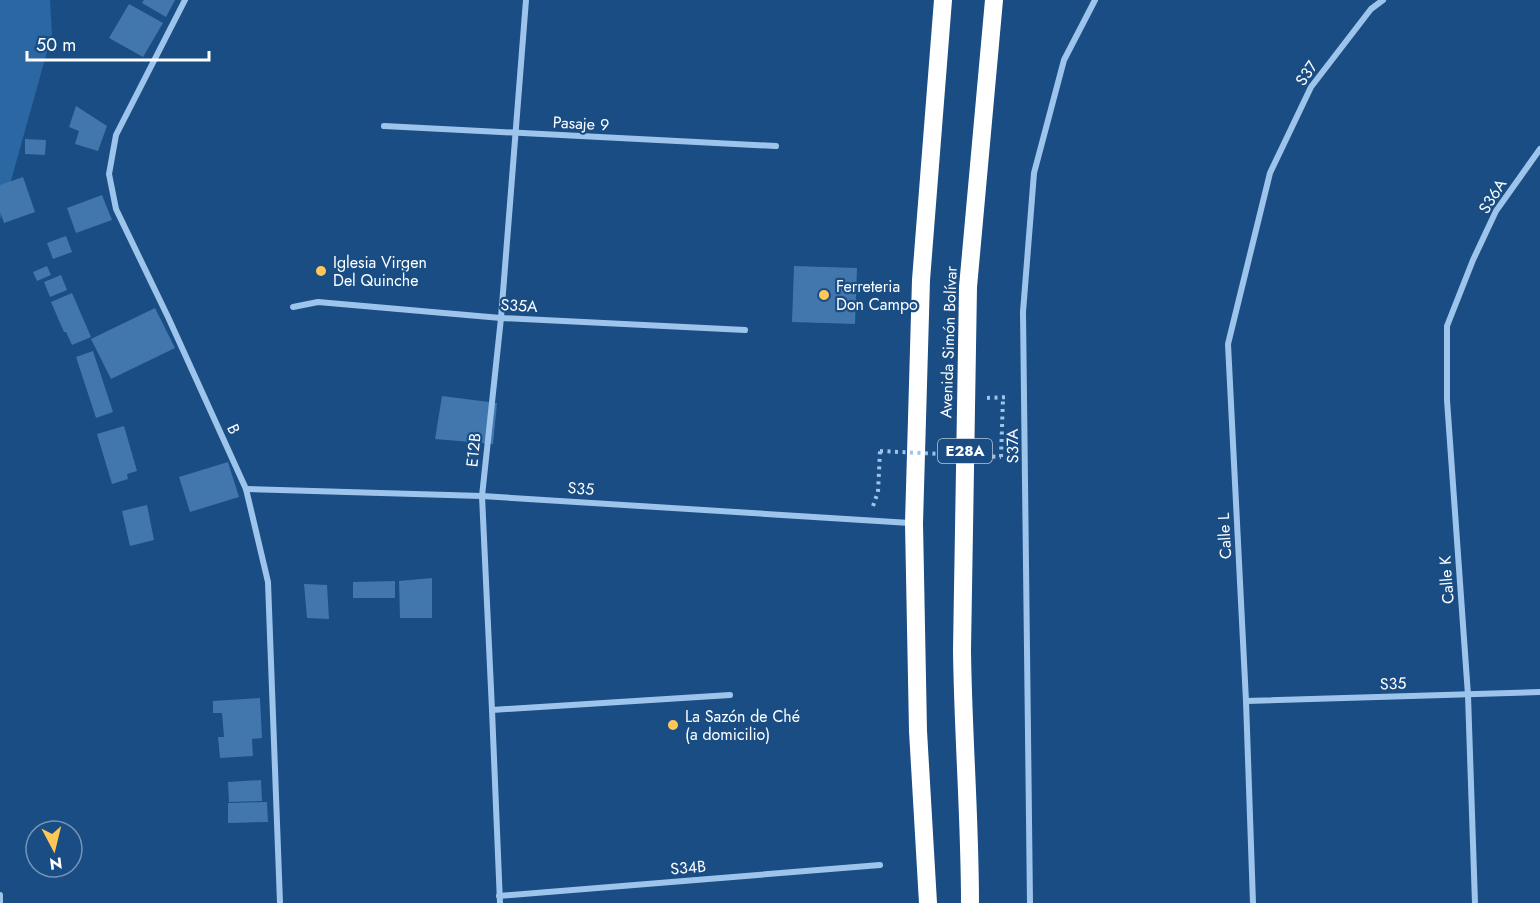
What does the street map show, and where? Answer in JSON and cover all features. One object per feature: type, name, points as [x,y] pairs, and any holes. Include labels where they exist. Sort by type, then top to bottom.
[{"type":"highway","name":"Avenida Simón Bolívar","points":[[928,903],[918,731],[914,523],[921,280],[943,0]]},
{"type":"highway","name":"Avenida Simón Bolívar","points":[[970,903],[962,699],[968,287],[994,0]]},
{"type":"street","name":"B","points":[[185,0],[116,135],[109,174],[116,209],[246,489],[268,582],[280,903]]},
{"type":"street","name":"E12B","points":[[500,899],[482,496],[501,318],[526,0]]},
{"type":"street","name":"S37A","points":[[1030,903],[1023,312],[1034,172],[1064,60],[1095,0]]},
{"type":"street","name":"S37","points":[[1270,173],[1311,87],[1371,9],[1383,0]]},
{"type":"street","name":"Pasaje 9","points":[[384,126],[776,146]]},
{"type":"street","name":"S36A","points":[[1473,260],[1496,211],[1540,149]]},
{"type":"street","name":"Calle L","points":[[1253,903],[1246,701],[1228,344],[1270,173]]},
{"type":"street","name":"Calle K","points":[[1473,260],[1447,326],[1447,400],[1468,695],[1475,903]]},
{"type":"street","name":"S35A","points":[[293,307],[318,302],[501,318],[745,330]]},
{"type":"street","name":"S35","points":[[246,489],[482,496],[914,523]]},
{"type":"street","name":"S35","points":[[1246,701],[1540,692]]},
{"type":"street","points":[[492,710],[730,695]]},
{"type":"street","name":"S34B","points":[[500,899],[880,865]]},
{"type":"street","points":[[0,895],[0,903]]},
{"type":"path","points":[[966,398],[1025,397]]},
{"type":"path","points":[[878,492],[880,451],[1001,457],[1003,398]]},
{"type":"shaded area","points":[[0,0],[50,0],[52,34],[0,220]]},
{"type":"building","points":[[144,0],[175,0],[166,17],[142,3]]},
{"type":"building","points":[[129,4],[163,23],[143,57],[109,38]]},
{"type":"building","points":[[76,106],[107,126],[98,151],[75,144],[79,131],[69,127]]},
{"type":"building","points":[[25,139],[46,140],[45,155],[25,154]]},
{"type":"building","points":[[23,177],[35,212],[4,223],[0,211],[0,185]]},
{"type":"building","points":[[102,195],[112,220],[76,233],[67,208]]},
{"type":"building","points":[[66,236],[72,252],[53,259],[47,243]]},
{"type":"building","points":[[47,266],[51,275],[37,281],[33,272]]},
{"type":"building","name":"Ferreteria Don Campo","points":[[794,266],[857,268],[855,324],[792,322]]},
{"type":"building","points":[[61,275],[67,290],[50,297],[44,282]]},
{"type":"building","points":[[72,293],[91,337],[72,345],[51,302]]},
{"type":"building","points":[[155,308],[175,348],[111,379],[91,339]]},
{"type":"building","points":[[93,351],[113,412],[96,418],[76,357]]},
{"type":"building","points":[[442,396],[497,403],[493,444],[435,439]]},
{"type":"building","points":[[124,426],[137,471],[127,474],[128,479],[112,484],[97,434]]},
{"type":"building","points":[[228,462],[239,497],[190,512],[179,477]]},
{"type":"building","points":[[147,505],[154,540],[130,546],[122,511]]},
{"type":"building","points":[[432,578],[432,618],[400,618],[399,581]]},
{"type":"building","points":[[395,581],[395,598],[353,598],[353,582]]},
{"type":"building","points":[[304,584],[327,585],[329,619],[307,618]]},
{"type":"building","points":[[260,698],[262,738],[252,739],[253,756],[220,758],[218,737],[224,737],[222,713],[213,713],[213,701]]},
{"type":"building","points":[[261,780],[262,801],[229,802],[228,782]]},
{"type":"building","points":[[267,802],[268,822],[228,823],[228,803]]},
{"type":"place","name":"Iglesia Virgen Del Quinche","points":[[321,271]]},
{"type":"place","name":"Ferreteria Don Campo","points":[[824,295]]},
{"type":"place","name":"La Sazón de Ché (a domicilio)","points":[[673,725]]}]
